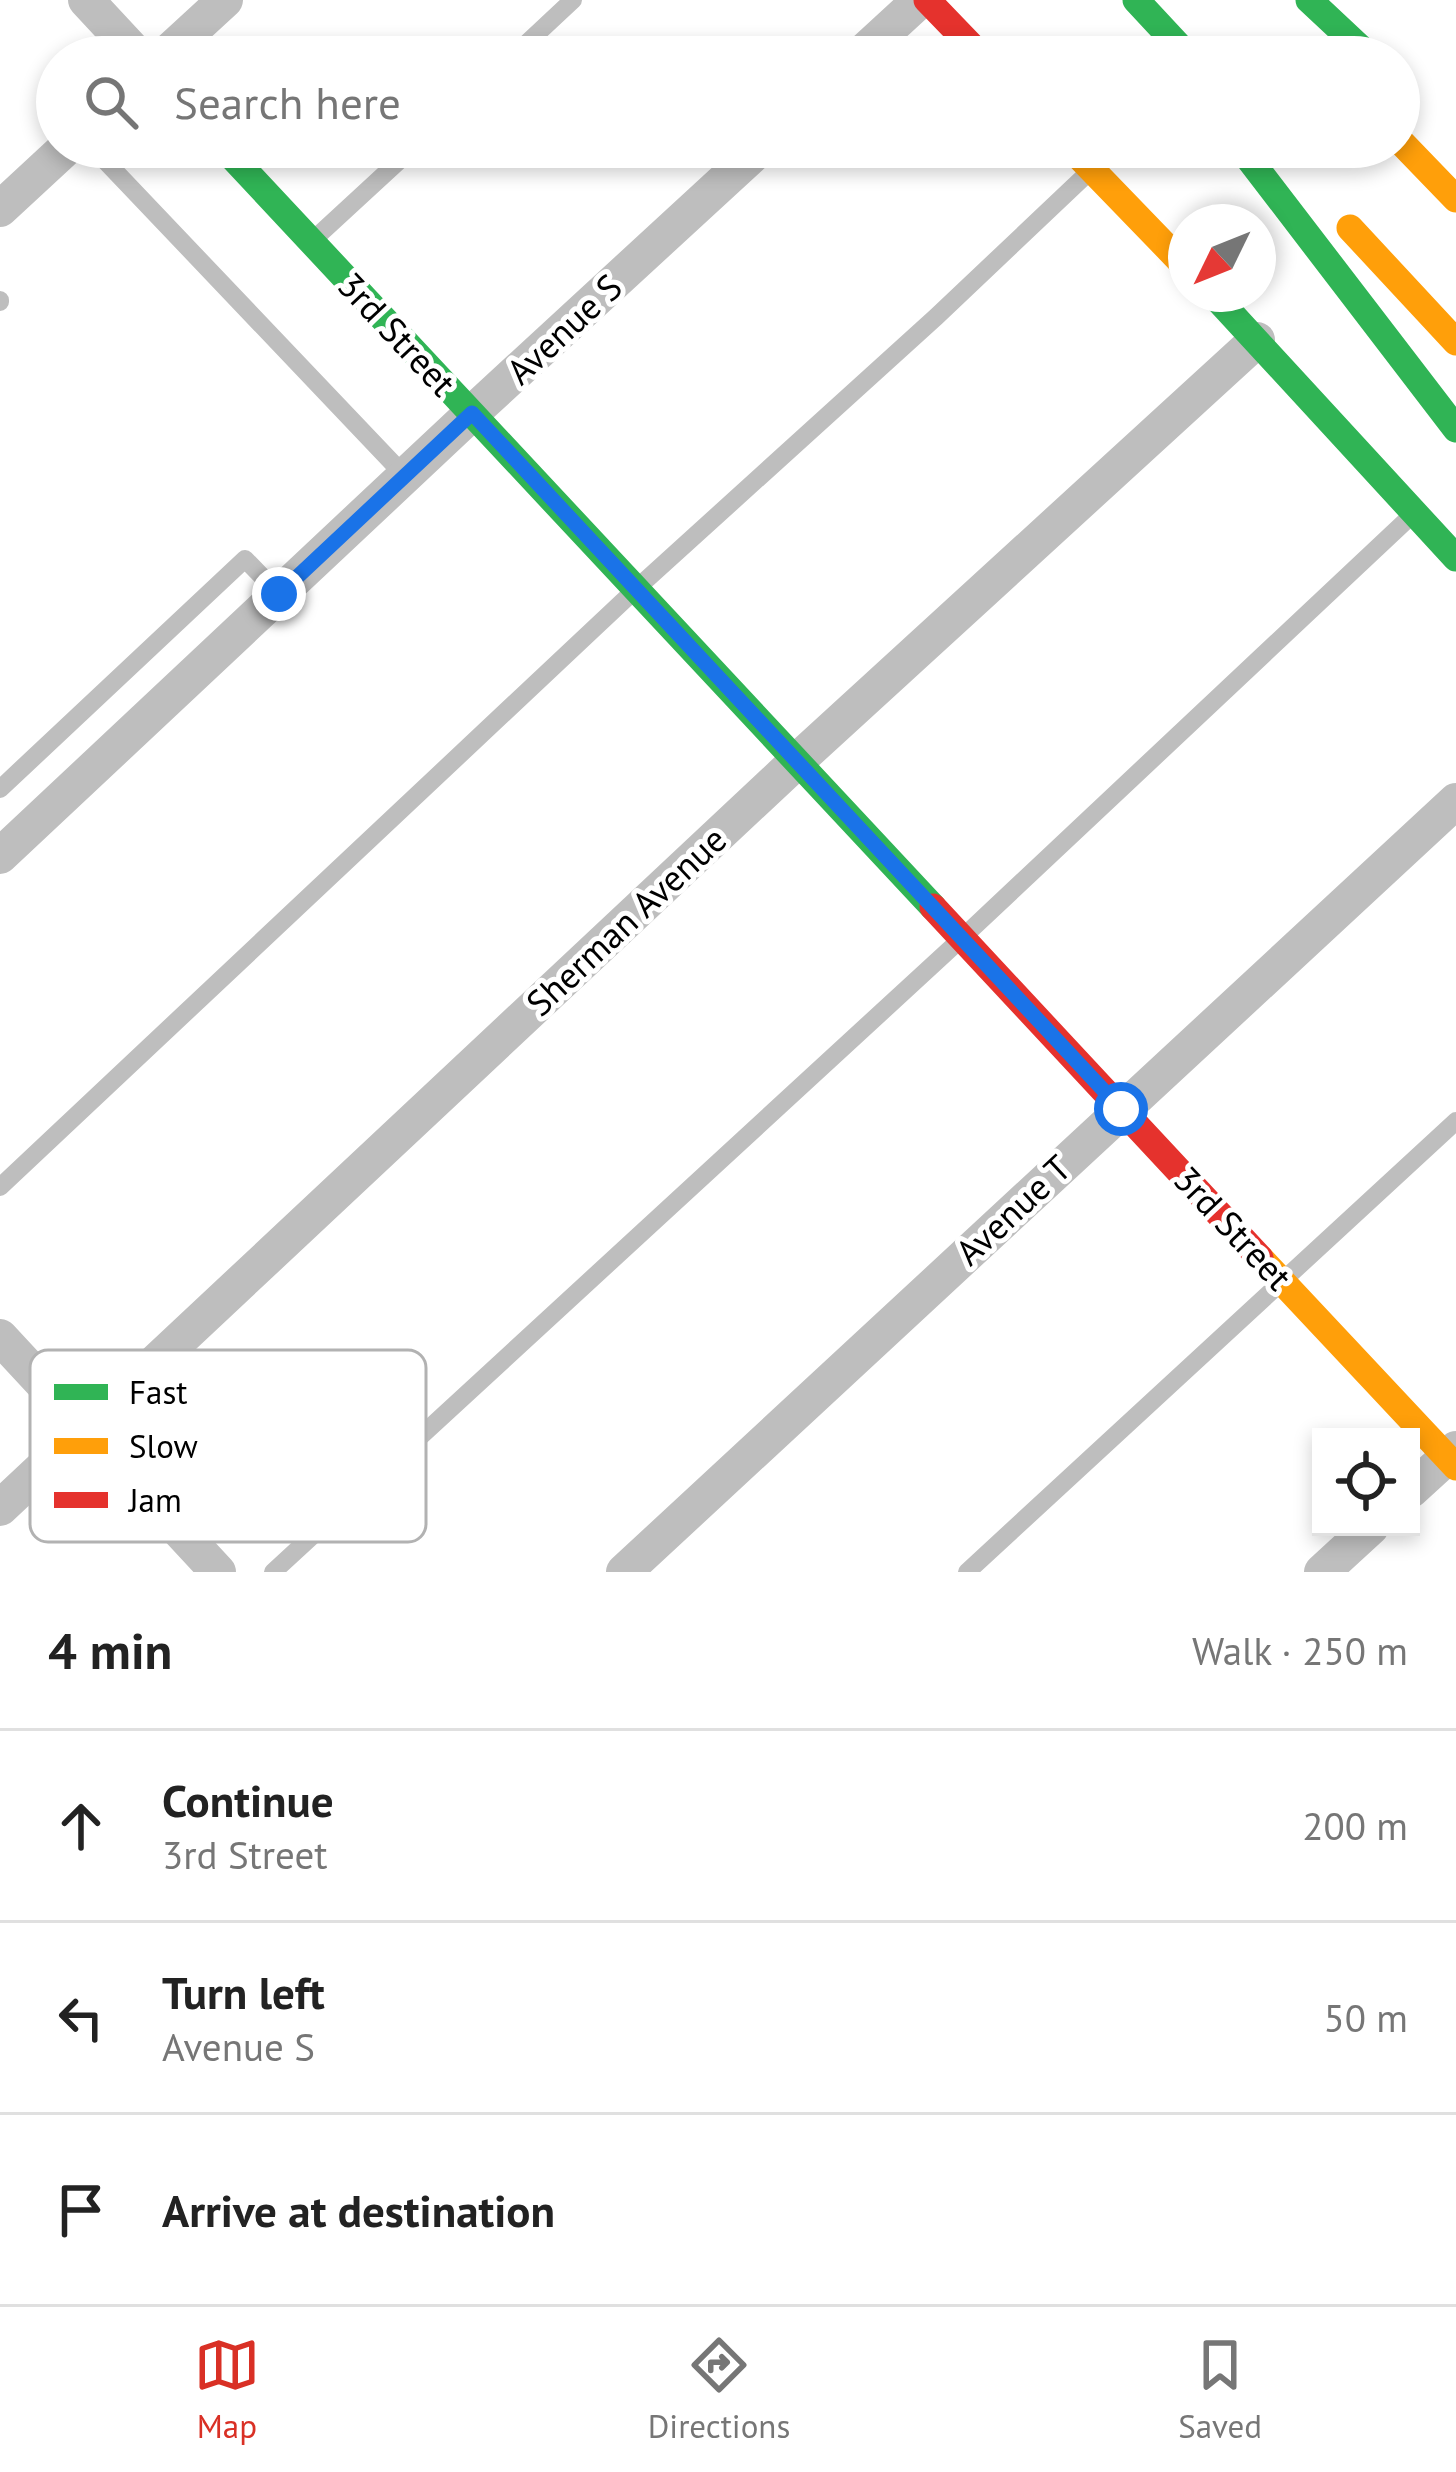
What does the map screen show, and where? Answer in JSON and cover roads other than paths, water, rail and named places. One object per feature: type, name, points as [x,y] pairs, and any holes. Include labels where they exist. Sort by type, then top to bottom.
[{"type":"main road","points":[[923,0],[960,36]]},
{"type":"main road","points":[[1131,0],[1156,36]]},
{"type":"main road","points":[[1131,0],[1168,36]]},
{"type":"main road","points":[[1309,0],[1348,36]]},
{"type":"main road","points":[[1420,162],[1456,199]]},
{"type":"main road","name":"3rd Street","points":[[243,168],[1283,1283],[1453,1458]]},
{"type":"main road","points":[[1256,168],[1456,429]]},
{"type":"main road","points":[[1092,170],[1168,248]]},
{"type":"main road","points":[[1334,212],[1456,342]]},
{"type":"main road","points":[[1230,312],[1456,558]]},
{"type":"street","points":[[86,0],[120,36]]},
{"type":"street","points":[[186,36],[225,0]]},
{"type":"street","points":[[882,36],[923,0]]},
{"type":"street","points":[[0,209],[44,168]]},
{"type":"street","name":"Avenue S","points":[[0,856],[737,168]]},
{"type":"street","name":"Sherman Avenue","points":[[167,1350],[796,761],[1257,340]]},
{"type":"street","name":"Avenue T","points":[[624,1572],[1456,801]]},
{"type":"street","points":[[0,1337],[30,1370]]},
{"type":"street","points":[[1420,1483],[1453,1458]]},
{"type":"street","name":"Sherman Avenue","points":[[0,1508],[30,1479]]},
{"type":"street","points":[[1322,1572],[1361,1536]]},
{"type":"street","points":[[190,1542],[218,1572]]},
{"type":"lane","points":[[534,36],[573,0]]},
{"type":"lane","points":[[112,168],[405,476]]},
{"type":"lane","points":[[312,242],[391,168]]},
{"type":"lane","points":[[0,1187],[636,589],[1092,170]]},
{"type":"lane","points":[[426,1431],[962,938],[1414,513]]},
{"type":"lane","points":[[0,789],[245,559],[279,594]]},
{"type":"lane","points":[[967,1572],[1456,1121]]},
{"type":"lane","points":[[273,1572],[306,1542]]}]
